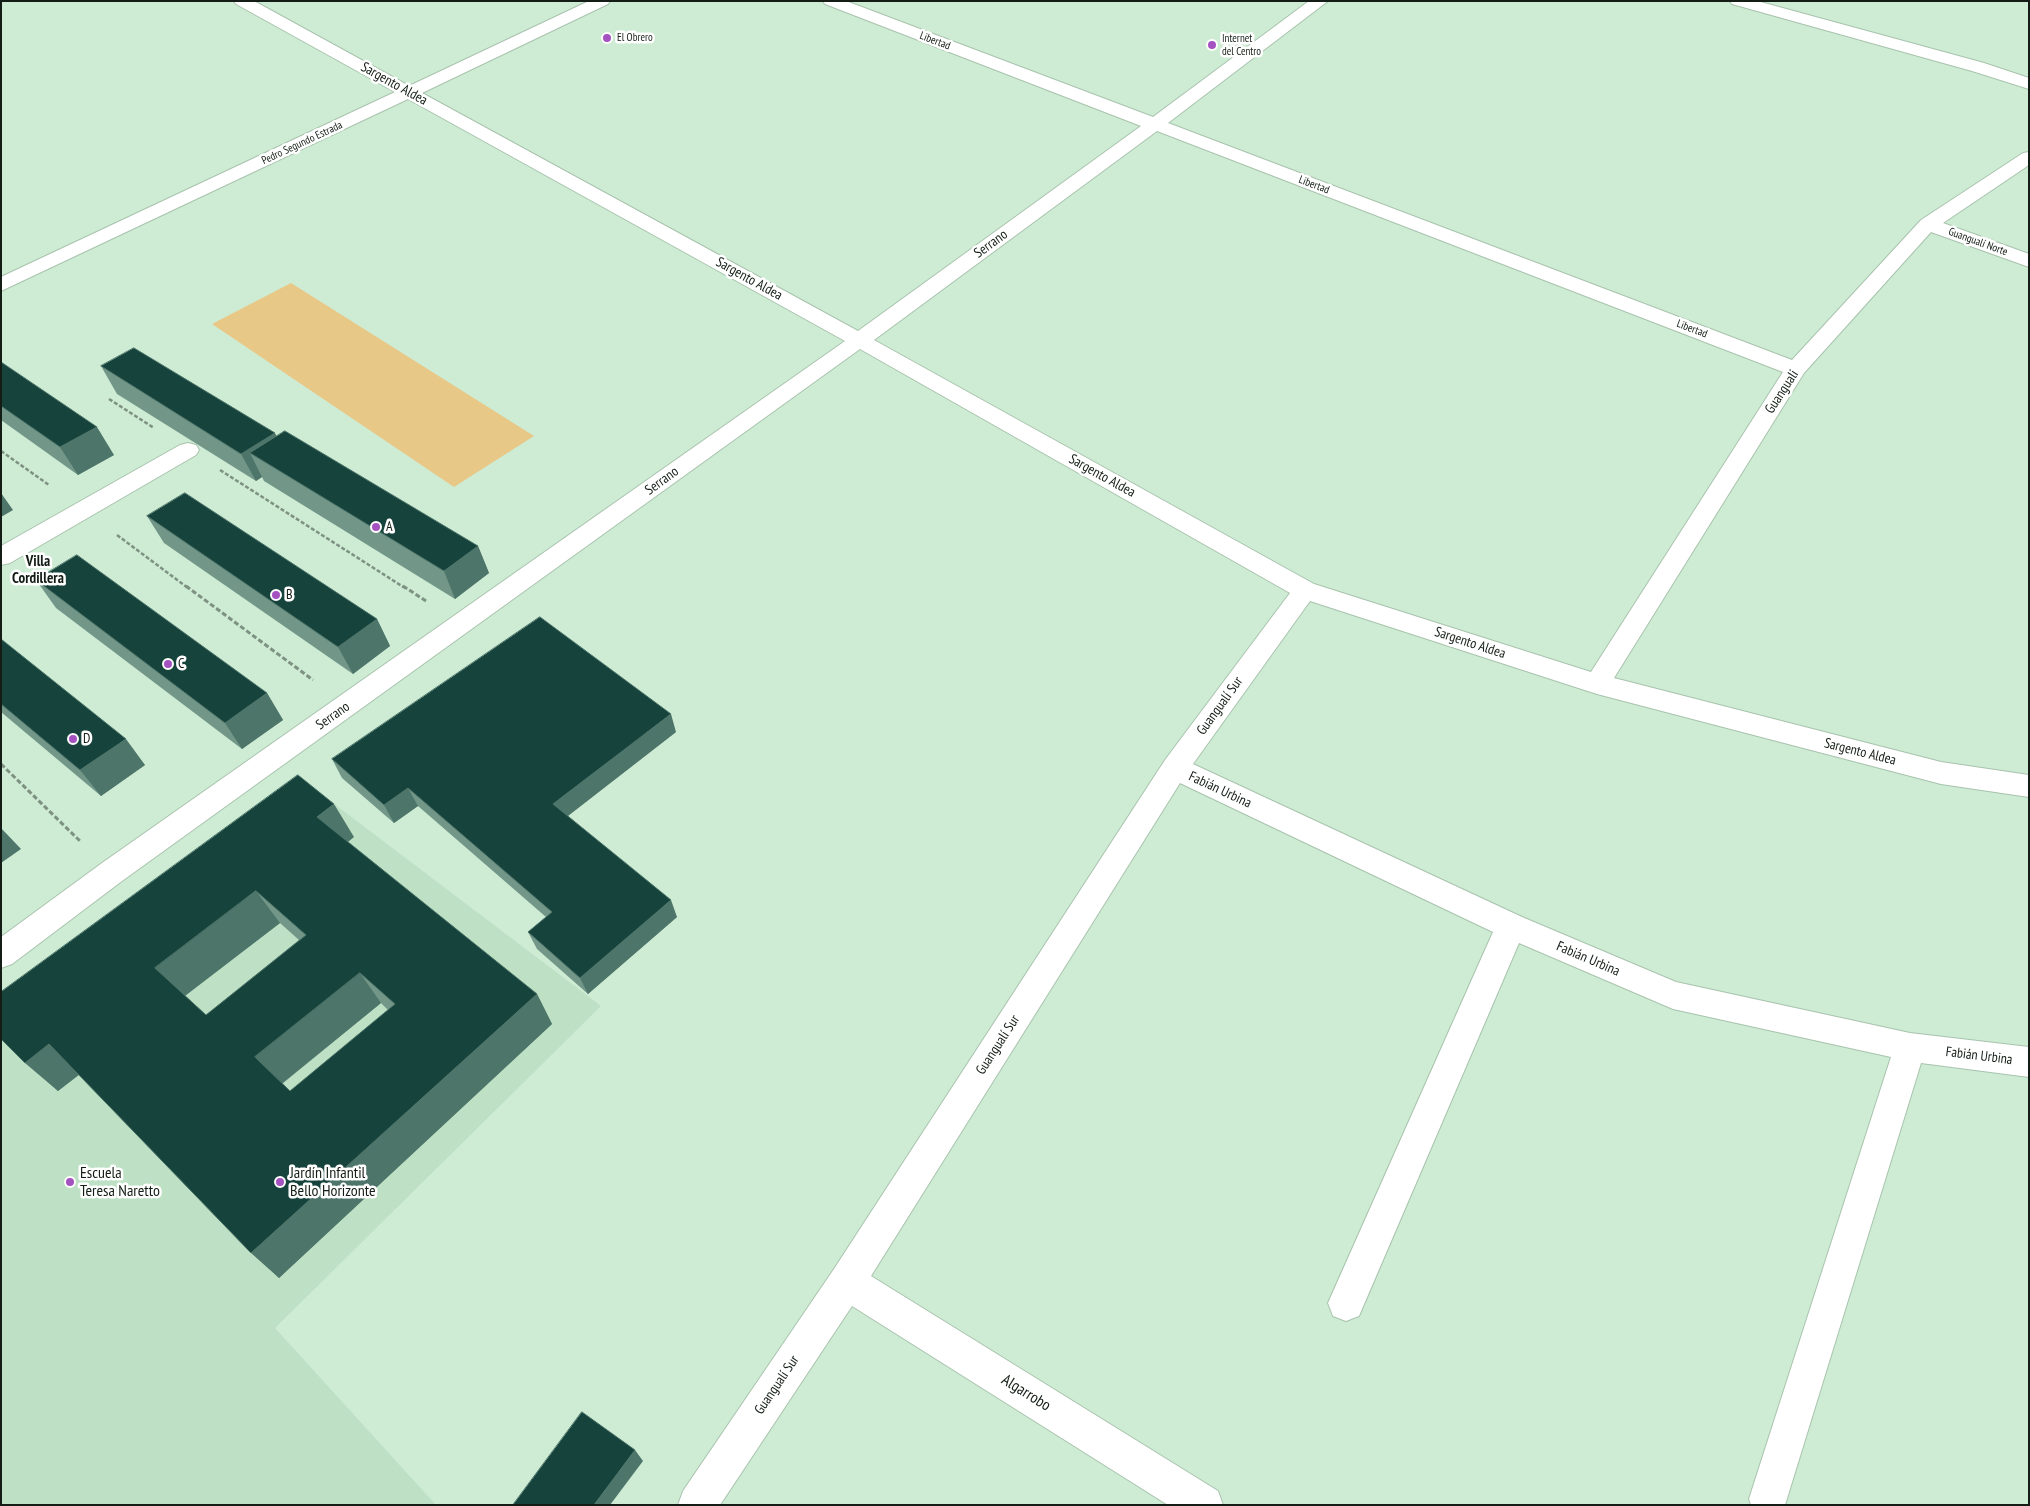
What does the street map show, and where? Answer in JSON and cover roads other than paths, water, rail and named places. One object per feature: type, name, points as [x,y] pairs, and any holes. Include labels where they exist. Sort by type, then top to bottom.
[{"type":"street","name":"Sargento Aldea","points":[[242,1],[859,340],[1305,590],[1597,684],[1941,773],[2029,786]]},
{"type":"street","name":"Pedro Segundo Estrada","points":[[1,285],[602,1]]},
{"type":"street","name":"Libertad","points":[[831,1],[1796,369]]},
{"type":"street","name":"Serrano","points":[[1,955],[112,872],[859,340],[1156,125],[1320,1]]},
{"type":"street","points":[[1738,1],[1978,67],[2029,84]]},
{"type":"street","name":"Guanguali","points":[[1597,684],[1796,369],[1928,224],[2029,157]]},
{"type":"street","name":"Guangualí Norte","points":[[1928,224],[2029,261]]},
{"type":"street","points":[[1,557],[188,450]]},
{"type":"street","name":"Guangualí Sur","points":[[697,1505],[846,1282],[1175,768],[1305,590]]},
{"type":"street","name":"Fabián Urbina","points":[[1175,768],[1510,926],[1673,995],[1910,1047],[2029,1062]]},
{"type":"street","points":[[1346,1303],[1510,926]]},
{"type":"street","points":[[1768,1500],[1910,1047]]},
{"type":"street","name":"Algarrobo","points":[[846,1282],[1165,1494],[1204,1505]]},
{"type":"place","name":"El Obrero","points":[[607,38]]},
{"type":"place","name":"Internet del Centro","points":[[1212,45]]},
{"type":"place","name":"A","points":[[376,527]]},
{"type":"place","name":"B","points":[[276,595]]},
{"type":"place","name":"C","points":[[168,664]]},
{"type":"place","name":"D","points":[[73,739]]},
{"type":"place","name":"Escuela Teresa Naretto","points":[[70,1182]]},
{"type":"place","name":"Jardín Infantil Bello Horizonte","points":[[280,1182]]},
{"type":"district","name":"Villa Cordillera","points":[[38,570]]}]
